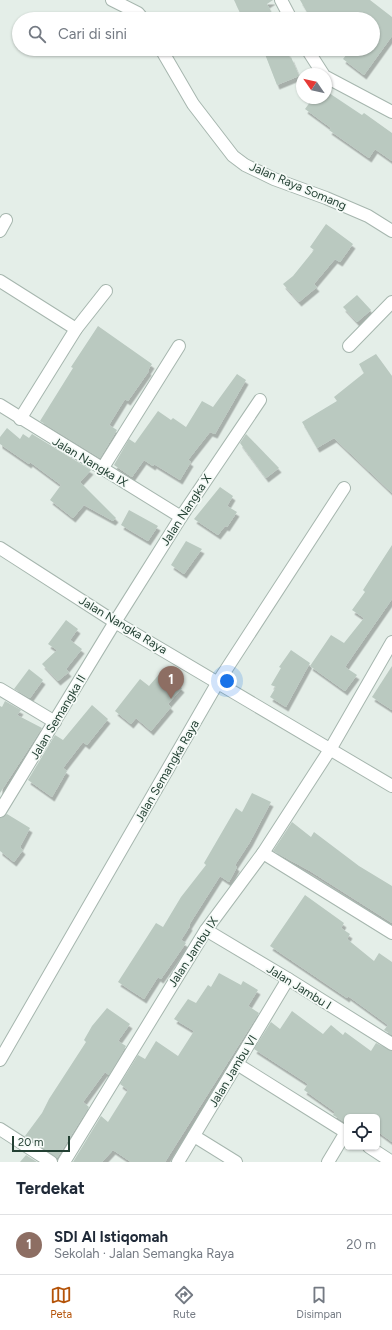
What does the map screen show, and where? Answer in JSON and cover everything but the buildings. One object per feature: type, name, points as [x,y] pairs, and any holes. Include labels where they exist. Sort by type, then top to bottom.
[{"type":"street","points":[[112,0],[132,4]]},
{"type":"street","points":[[281,0],[287,12]]},
{"type":"street","name":"Jalan Raya Somang","points":[[165,56],[193,104],[233,156],[245,165],[274,179],[326,198],[368,216],[392,231]]},
{"type":"street","points":[[311,56],[319,68]]},
{"type":"street","points":[[332,80],[392,112]]},
{"type":"street","points":[[0,231],[6,220]]},
{"type":"street","points":[[0,281],[76,329]]},
{"type":"street","points":[[20,419],[76,329],[106,291]]},
{"type":"street","points":[[349,346],[392,302]]},
{"type":"street","points":[[102,469],[179,346]]},
{"type":"street","name":"Jalan Nangka X","points":[[115,622],[181,517],[260,400]]},
{"type":"street","name":"Jalan Nangka IX","points":[[0,405],[20,419],[181,517]]},
{"type":"street","name":"Jalan Semangka Raya","points":[[0,1060],[218,682],[344,488]]},
{"type":"street","name":"Jalan Nangka Raya","points":[[0,548],[115,622],[331,748],[392,786]]},
{"type":"street","name":"Jalan Semangka II","points":[[1,806],[55,722],[115,622]]},
{"type":"street","name":"Jalan Jambu IX","points":[[64,1162],[206,930],[262,853],[331,748],[391,648]]},
{"type":"street","points":[[0,689],[55,722]]},
{"type":"street","points":[[262,853],[392,932]]},
{"type":"street","name":"Jalan Jambu I","points":[[206,930],[392,1044]]},
{"type":"street","name":"Jalan Jambu VI","points":[[178,1162],[288,979]]},
{"type":"street","points":[[237,1064],[344,1132]]},
{"type":"street","points":[[0,1129],[51,1162]]},
{"type":"street","points":[[194,1136],[236,1162]]},
{"type":"street","points":[[328,1162],[344,1136]]},
{"type":"street","points":[[374,1150],[392,1162]]},
{"type":"place","name":"SDI Al Istiqomah","points":[[171,699]]}]
